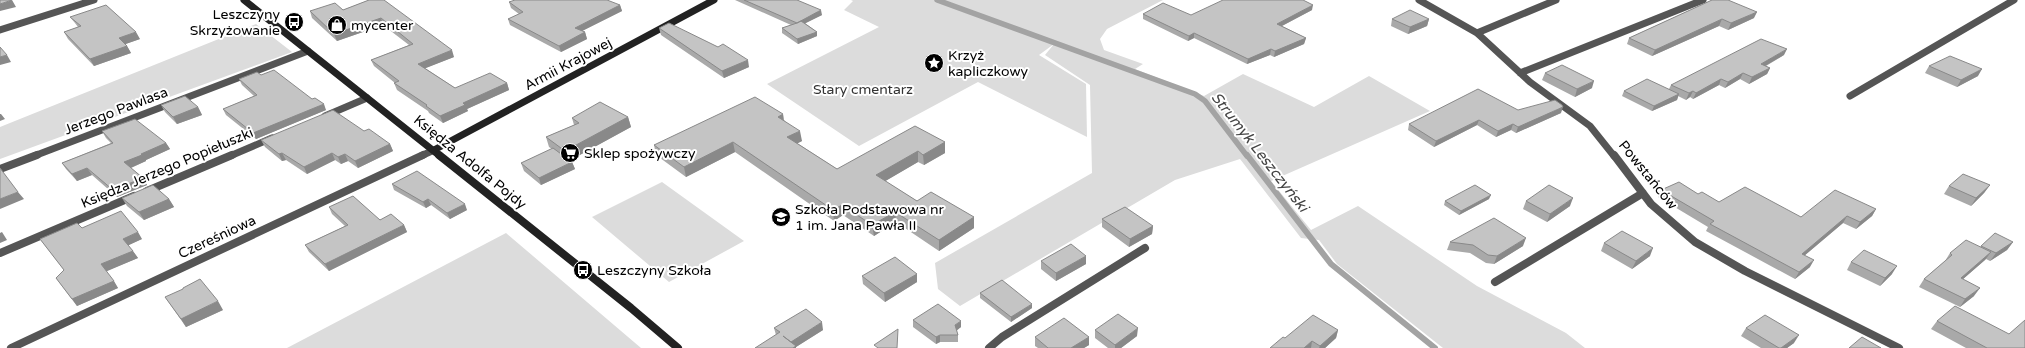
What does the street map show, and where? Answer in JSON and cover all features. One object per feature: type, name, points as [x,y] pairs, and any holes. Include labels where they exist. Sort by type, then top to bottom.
[{"type":"street","points":[[0,30],[94,0]]},
{"type":"street","name":"Księdza Adolfa Pojdy","points":[[244,0],[434,150],[631,308],[678,348]]},
{"type":"street","name":"Armii Krajowej","points":[[434,150],[714,0]]},
{"type":"street","name":"Powstańców","points":[[1418,0],[1477,33],[1520,73],[1590,126],[1651,204],[1678,229],[1718,257],[1898,348]]},
{"type":"street","points":[[1477,33],[1556,0]]},
{"type":"street","points":[[1520,73],[1703,0]]},
{"type":"street","points":[[1850,96],[2014,0]]},
{"type":"street","name":"Jerzego Pawlasa","points":[[0,169],[308,51]]},
{"type":"street","points":[[316,120],[367,98]]},
{"type":"street","name":"Księdza Jerzego Popiełuszki","points":[[0,253],[279,135]]},
{"type":"street","name":"Czereśniowa","points":[[11,348],[434,150]]},
{"type":"street","points":[[1495,282],[1643,193]]},
{"type":"street","points":[[989,348],[1002,337],[1145,248]]},
{"type":"green space","name":"Stary cmentarz","points":[[851,0],[1163,0],[1107,29],[1100,39],[1104,50],[1143,64],[1135,69],[1204,96],[1243,74],[1314,107],[1369,76],[1430,111],[1271,181],[1311,230],[1358,206],[1477,286],[1566,333],[1585,348],[1443,348],[1337,264],[1319,240],[1301,238],[1240,159],[1175,180],[960,306],[938,289],[935,263],[1092,173],[1090,85],[1045,55],[1054,44],[1039,55],[1086,84],[1087,137],[978,82],[859,146],[767,84],[879,27],[844,10],[853,1]]},
{"type":"green space","points":[[256,24],[292,52],[0,159],[0,127]]},
{"type":"green space","points":[[662,182],[744,241],[669,282],[592,217]]},
{"type":"green space","points":[[506,233],[641,348],[287,348]]},
{"type":"building","points":[[0,0],[12,0],[0,4]]},
{"type":"building","points":[[369,0],[384,0],[452,50],[418,64],[455,88],[490,73],[507,83],[463,103],[465,105],[440,116],[426,106],[427,105],[394,83],[399,81],[371,60],[413,44],[381,18],[334,34],[310,11],[335,3],[343,10]]},
{"type":"building","points":[[515,0],[607,0],[620,5],[575,28],[585,32],[559,46],[508,19],[523,12],[509,2]]},
{"type":"building","points":[[744,0],[797,0],[821,10],[797,23]]},
{"type":"building","points":[[1223,0],[1303,0],[1313,5],[1277,24],[1306,38],[1275,51],[1271,49],[1248,59],[1194,33],[1189,36],[1143,14],[1163,3],[1191,15]]},
{"type":"building","points":[[1712,0],[1728,0],[1757,12],[1731,23],[1722,19],[1655,50],[1629,38]]},
{"type":"building","points":[[106,5],[136,32],[119,38],[127,46],[90,59],[64,32],[81,26],[70,17]]},
{"type":"building","points":[[1410,10],[1429,19],[1410,27],[1392,19]]},
{"type":"building","points":[[801,21],[817,32],[797,39],[782,28]]},
{"type":"building","points":[[669,23],[718,47],[723,44],[748,60],[722,71],[659,28]]},
{"type":"building","points":[[1761,39],[1787,49],[1761,64],[1770,68],[1752,77],[1743,73],[1728,82],[1721,79],[1696,93],[1693,91],[1689,93],[1671,85]]},
{"type":"building","points":[[0,47],[7,55],[0,57]]},
{"type":"building","points":[[1950,56],[1982,69],[1961,80],[1929,66]]},
{"type":"building","points":[[1562,65],[1594,81],[1577,89],[1545,73]]},
{"type":"building","points":[[274,70],[312,99],[315,98],[324,104],[253,133],[223,109],[257,95],[239,79],[257,72],[261,75]]},
{"type":"building","points":[[1647,79],[1679,94],[1654,106],[1624,91]]},
{"type":"building","points":[[1478,89],[1518,110],[1555,100],[1563,107],[1518,127],[1513,124],[1498,131],[1479,120],[1436,141],[1409,124]]},
{"type":"building","points":[[185,96],[198,107],[173,117],[161,105]]},
{"type":"building","points":[[755,97],[783,114],[778,117],[800,131],[787,137],[837,169],[915,126],[945,142],[923,155],[918,151],[876,175],[917,201],[931,192],[974,217],[939,240],[895,212],[872,225],[842,205],[833,210],[733,142],[684,167],[654,145]]},
{"type":"building","points":[[600,102],[628,117],[565,151],[546,137],[579,123],[572,118]]},
{"type":"building","points":[[333,110],[364,131],[369,129],[390,144],[355,161],[345,154],[338,157],[332,153],[304,167],[282,153],[279,154],[261,140]]},
{"type":"building","points":[[135,119],[166,143],[124,162],[143,178],[113,190],[87,168],[72,174],[62,163],[113,143],[102,131]]},
{"type":"building","points":[[553,148],[572,162],[539,178],[521,163]]},
{"type":"building","points":[[0,168],[18,192],[0,199]]},
{"type":"building","points":[[417,171],[465,204],[447,213],[428,199],[423,202],[392,184]]},
{"type":"building","points":[[1963,174],[1990,185],[1976,198],[1949,186]]},
{"type":"building","points":[[1679,182],[1698,194],[1702,192],[1719,202],[1745,187],[1801,217],[1835,190],[1876,209],[1860,222],[1847,216],[1802,254],[1814,260],[1799,272],[1710,224],[1714,221],[1661,190]]},
{"type":"building","points":[[153,185],[169,199],[139,212],[122,198]]},
{"type":"building","points":[[1475,185],[1491,195],[1461,211],[1445,201]]},
{"type":"building","points":[[1549,185],[1573,198],[1550,214],[1526,201]]},
{"type":"building","points":[[353,196],[380,220],[391,214],[404,225],[325,264],[305,245],[348,225],[329,207]]},
{"type":"building","points":[[1125,207],[1153,226],[1130,239],[1102,219]]},
{"type":"building","points":[[121,211],[138,232],[123,239],[133,251],[101,264],[114,281],[72,299],[56,278],[64,270],[40,239],[77,223],[82,228]]},
{"type":"building","points":[[1494,218],[1526,238],[1497,256],[1488,255],[1473,245],[1450,242]]},
{"type":"building","points":[[1622,231],[1653,248],[1636,261],[1604,243]]},
{"type":"building","points":[[1995,233],[2013,242],[1996,253],[1981,246]]},
{"type":"building","points":[[1966,240],[1991,252],[1961,278],[1980,288],[1965,299],[1924,279],[1952,255],[1950,253]]},
{"type":"building","points":[[1071,244],[1086,256],[1056,273],[1041,261]]},
{"type":"building","points":[[1864,250],[1897,266],[1885,278],[1851,262]]},
{"type":"building","points":[[895,257],[917,274],[884,293],[862,276]]},
{"type":"building","points":[[200,279],[218,301],[181,319],[165,297]]},
{"type":"building","points":[[1002,280],[1032,304],[1011,317],[980,293]]},
{"type":"building","points":[[938,304],[961,321],[955,325],[958,335],[940,335],[936,337],[913,320]]},
{"type":"building","points":[[1955,306],[2009,334],[2025,320],[2025,348],[1987,348],[1937,321]]},
{"type":"building","points":[[806,309],[822,322],[791,342],[783,336],[796,346],[793,348],[755,348],[780,332],[774,328]]},
{"type":"building","points":[[1118,314],[1138,328],[1115,345],[1095,330]]},
{"type":"building","points":[[1313,315],[1338,330],[1320,346],[1312,341],[1304,348],[1270,348],[1283,337],[1285,338]]},
{"type":"building","points":[[1765,315],[1799,335],[1779,348],[1746,328]]},
{"type":"building","points":[[1064,318],[1089,337],[1071,348],[1048,348],[1035,337]]},
{"type":"building","points":[[898,329],[897,348],[878,348],[874,345]]},
{"type":"building","points":[[1862,337],[1881,348],[1849,348]]},
{"type":"waterway","name":"Strumyk Leszczyński","points":[[937,0],[1195,94],[1205,101],[1247,156]]},
{"type":"waterway","name":"Strumyk Leszczyński","points":[[1247,155],[1331,264],[1435,348]]},
{"type":"place","name":"Leszczyny Skrzyżowanie","points":[[294,22]]},
{"type":"place","name":"mycenter","points":[[337,25]]},
{"type":"place","name":"Krzyż kapliczkowy","points":[[934,63]]},
{"type":"place","name":"Sklep spożywczy","points":[[570,153]]},
{"type":"place","name":"Szkoła Podstawowa nr 1 im. Jana Pawła II","points":[[781,217]]},
{"type":"place","name":"Leszczyny Szkoła","points":[[583,270]]}]
